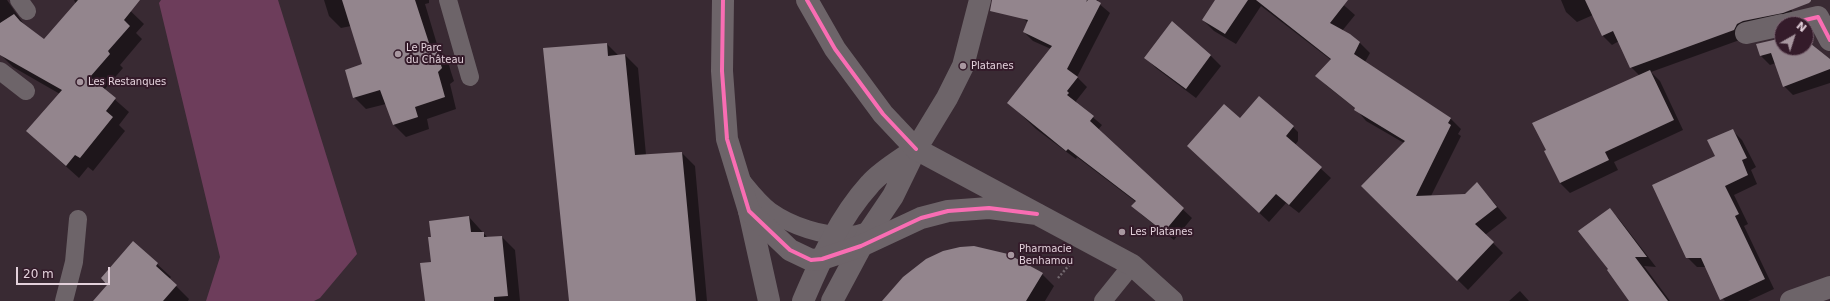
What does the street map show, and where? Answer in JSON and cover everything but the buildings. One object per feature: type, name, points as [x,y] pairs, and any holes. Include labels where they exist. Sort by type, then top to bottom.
[{"type":"street","points":[[723,0],[722,71],[727,139],[749,211],[768,301]]},
{"type":"street","points":[[807,0],[835,49],[883,114],[916,148],[1132,265],[1172,301]]},
{"type":"street","points":[[832,301],[866,238],[893,196],[916,148],[948,98],[963,66],[980,0]]},
{"type":"street","points":[[1814,18],[1818,17],[1830,40]]},
{"type":"street","points":[[1746,33],[1774,27]]},
{"type":"street","points":[[803,301],[834,236],[855,202],[871,182],[916,148]]},
{"type":"street","points":[[749,211],[790,250],[811,260],[822,259],[866,238],[921,218],[948,211],[989,208],[1037,214]]},
{"type":"street","points":[[1791,301],[1830,287]]},
{"type":"lane","points":[[448,0],[470,77]]},
{"type":"lane","points":[[0,71],[26,92]]},
{"type":"lane","points":[[737,174],[754,196],[770,211],[794,224],[834,236],[866,238]]},
{"type":"lane","points":[[64,301],[74,262],[78,219]]},
{"type":"lane","points":[[1103,301],[1132,265]]},
{"type":"shaded area","points":[[161,0],[278,0],[357,254],[320,298],[314,301],[206,301],[220,257],[159,3]]},
{"type":"cycle path","points":[[723,0],[722,71],[727,139],[749,211],[790,250],[811,260],[822,259],[861,246],[921,218],[948,211],[989,208],[1037,214]]},
{"type":"cycle path","points":[[807,0],[835,49],[883,114],[916,149]]},
{"type":"cycle path","points":[[1814,18],[1818,17],[1830,40]]},
{"type":"place","name":"Le Parc du Château","points":[[398,54]]},
{"type":"place","name":"Platanes","points":[[963,66]]},
{"type":"place","name":"Les Restanques","points":[[80,82]]},
{"type":"place","name":"Les Platanes","points":[[1122,232]]},
{"type":"place","name":"Pharmacie Benhamou","points":[[1011,255]]}]
